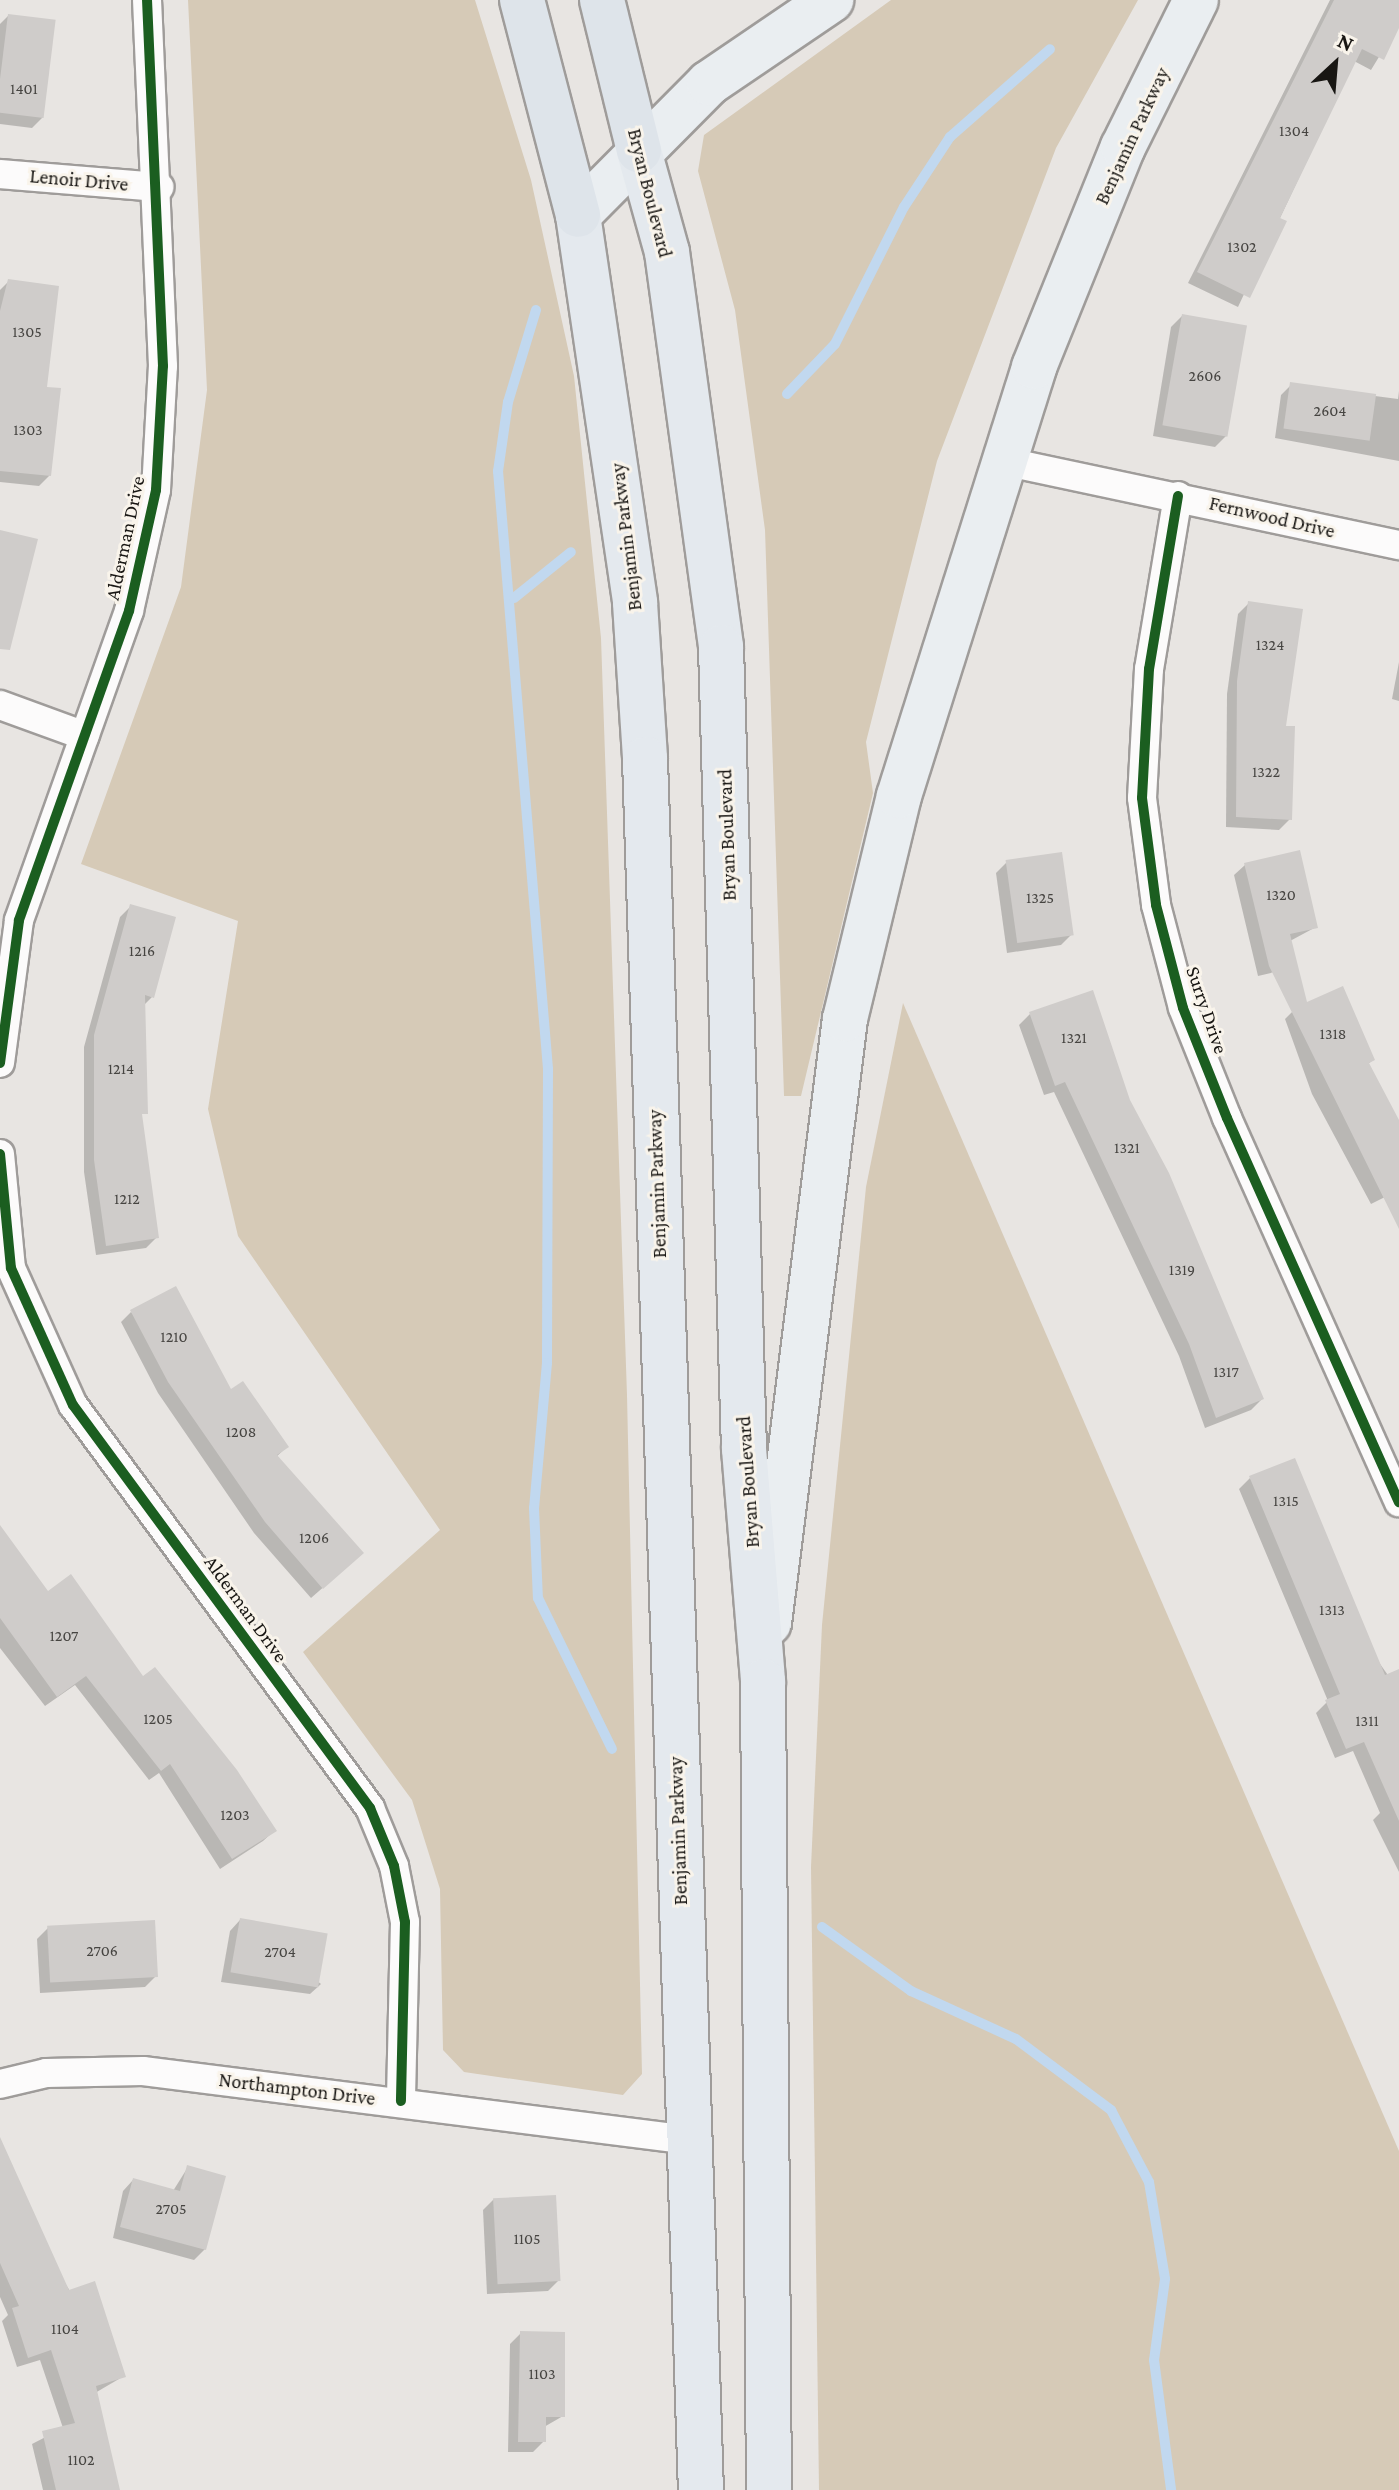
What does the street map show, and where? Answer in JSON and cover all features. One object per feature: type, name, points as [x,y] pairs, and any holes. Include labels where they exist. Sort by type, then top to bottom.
[{"type":"highway","points":[[522,0],[578,215]]},
{"type":"highway","name":"Bryan Boulevard","points":[[602,0],[667,252],[721,647],[744,1449],[763,1681]]},
{"type":"highway","name":"Benjamin Parkway","points":[[578,215],[633,587],[645,759],[701,2490]]},
{"type":"highway","name":"Benjamin Parkway","points":[[763,1681],[769,2490]]},
{"type":"main road","points":[[578,215],[709,83],[831,0]]},
{"type":"main road","name":"Benjamin Parkway","points":[[763,1681],[845,1019],[899,796],[1003,461],[1123,147],[1196,0]]},
{"type":"street","name":"Alderman Drive","points":[[0,1063],[19,920],[129,611],[156,490],[163,366],[159,187],[147,0]]},
{"type":"street","name":"Lenoir Drive","points":[[0,174],[159,187]]},
{"type":"street","name":"Fernwood Drive","points":[[1003,461],[1399,545]]},
{"type":"street","name":"Surry Drive","points":[[1178,496],[1148,683],[1142,798],[1156,905],[1183,1008],[1227,1118],[1399,1502]]},
{"type":"street","points":[[0,705],[85,736]]},
{"type":"street","name":"Alderman Drive","points":[[0,1154],[11,1268],[73,1405],[370,1808],[394,1866],[405,1922],[401,2101]]},
{"type":"street","name":"Northampton Drive","points":[[0,2084],[46,2073],[143,2071],[401,2101],[567,2129],[689,2140]]},
{"type":"shaded area","points":[[188,0],[475,0],[531,180],[574,376],[601,638],[627,1395],[642,2074],[623,2095],[464,2072],[443,2050],[440,1889],[412,1800],[303,1652],[440,1530],[238,1236],[208,1109],[238,921],[81,864],[181,587],[207,390]]},
{"type":"shaded area","points":[[891,0],[1138,0],[1056,148],[937,461],[866,742],[873,793],[801,1096],[784,1096],[765,530],[735,310],[698,171],[704,135]]},
{"type":"shaded area","points":[[903,1003],[1399,2151],[1399,2490],[819,2490],[811,1867],[822,1625],[866,1187]]},
{"type":"building","points":[[1334,0],[1399,0],[1399,28],[1384,60],[1362,49],[1280,218],[1287,221],[1250,298],[1197,272]]},
{"type":"building","points":[[8,14],[56,20],[44,118],[0,113],[0,79]]},
{"type":"building","points":[[8,279],[59,286],[47,387],[61,388],[51,476],[0,471],[0,311]]},
{"type":"building","points":[[1182,314],[1247,325],[1227,437],[1162,425]]},
{"type":"building","points":[[1290,382],[1376,394],[1370,441],[1283,429]]},
{"type":"building","points":[[0,530],[38,539],[10,650],[0,649]]},
{"type":"building","points":[[1248,601],[1303,609],[1286,726],[1295,726],[1292,820],[1236,817],[1237,681]]},
{"type":"building","points":[[1300,850],[1318,928],[1290,934],[1307,1002],[1343,986],[1375,1060],[1369,1063],[1399,1120],[1399,1229],[1269,966],[1244,863]]},
{"type":"building","points":[[1062,852],[1074,935],[1017,943],[1006,860]]},
{"type":"building","points":[[130,904],[176,917],[154,998],[145,995],[148,1114],[142,1114],[159,1238],[106,1246],[94,1160],[94,1035]]},
{"type":"building","points":[[1093,990],[1130,1100],[1169,1173],[1264,1399],[1216,1418],[1189,1344],[1065,1082],[1055,1086],[1029,1012]]},
{"type":"building","points":[[176,1286],[231,1389],[243,1381],[289,1447],[277,1455],[364,1553],[323,1589],[265,1522],[168,1382],[130,1310]]},
{"type":"building","points":[[1295,1458],[1385,1675],[1399,1669],[1399,1821],[1364,1742],[1346,1749],[1325,1700],[1340,1694],[1249,1476]]},
{"type":"building","points":[[0,1525],[48,1591],[71,1574],[143,1676],[155,1667],[237,1770],[277,1831],[232,1859],[170,1764],[161,1771],[86,1676],[57,1697],[0,1618]]},
{"type":"building","points":[[240,1918],[328,1933],[318,1988],[230,1972]]},
{"type":"building","points":[[155,1920],[158,1977],[50,1983],[47,1926]]},
{"type":"building","points":[[0,2137],[69,2290],[95,2281],[126,2377],[96,2386],[120,2490],[56,2490],[42,2431],[75,2423],[51,2350],[28,2358],[12,2308],[19,2306],[0,2263]]},
{"type":"building","points":[[187,2165],[226,2176],[206,2250],[120,2227],[133,2178],[180,2191]]},
{"type":"building","points":[[556,2195],[561,2281],[498,2284],[493,2198]]},
{"type":"building","points":[[520,2331],[565,2332],[565,2417],[546,2417],[546,2442],[518,2442]]},
{"type":"waterway","points":[[787,394],[835,344],[904,207],[950,137],[1050,49]]},
{"type":"waterway","points":[[536,310],[508,402],[498,471],[548,1069],[547,1363],[534,1508],[538,1598],[612,1749]]},
{"type":"waterway","points":[[514,598],[571,552]]},
{"type":"waterway","points":[[822,1927],[911,1991],[1016,2039],[1111,2110],[1149,2182],[1165,2279],[1154,2360],[1171,2490]]},
{"type":"cycle path","points":[[0,1063],[19,920],[129,611],[156,490],[163,366],[147,0]]},
{"type":"cycle path","points":[[1178,496],[1149,669],[1142,798],[1156,905],[1183,1008],[1227,1118],[1399,1502]]},
{"type":"cycle path","points":[[0,1154],[11,1268],[73,1405],[370,1808],[394,1866],[405,1922],[401,2101]]}]
